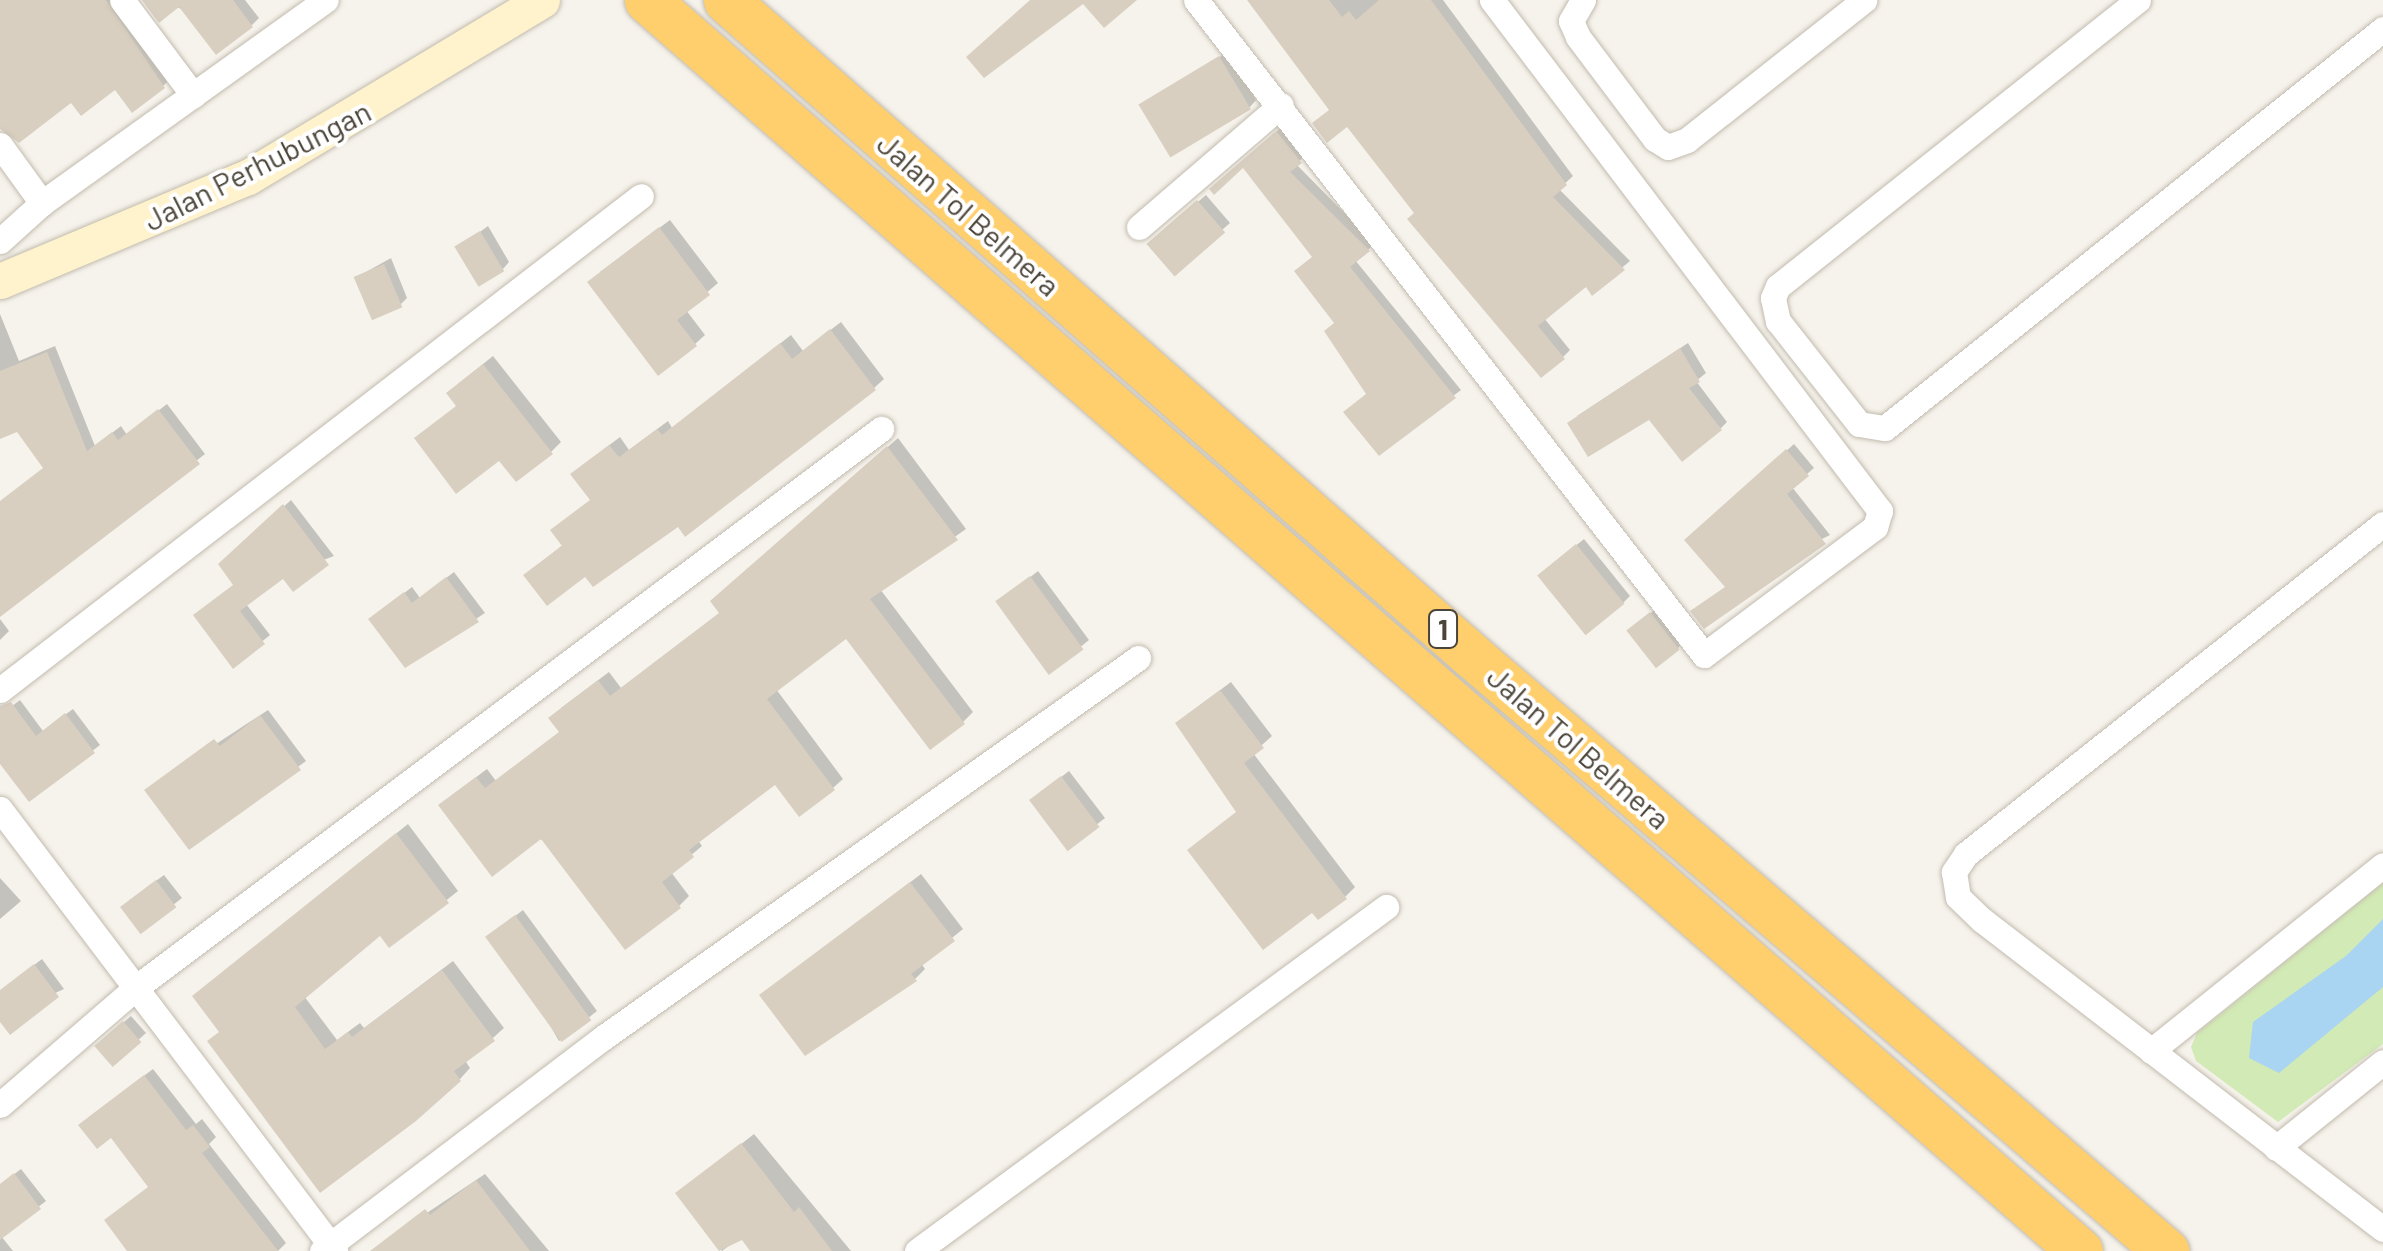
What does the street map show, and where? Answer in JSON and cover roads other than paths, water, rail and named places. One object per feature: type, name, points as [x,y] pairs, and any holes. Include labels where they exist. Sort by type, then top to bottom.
[{"type":"highway","name":"Jalan Tol Belmera","points":[[647,0],[2080,1251]]},
{"type":"highway","name":"Jalan Tol Belmera","points":[[726,0],[1471,654],[2166,1251]]},
{"type":"main road","name":"Jalan Perhubungan","points":[[0,281],[248,177],[542,0]]},
{"type":"street","points":[[122,0],[193,95]]},
{"type":"street","points":[[0,241],[42,203],[326,0]]},
{"type":"street","points":[[1196,0],[1704,655],[1875,527],[1877,502],[1492,0]]},
{"type":"street","points":[[1583,0],[1571,22],[1578,37],[1654,138],[1668,146],[1686,140],[1864,0]]},
{"type":"street","points":[[2138,0],[1778,286],[1773,298],[1778,321],[1868,429],[1884,428],[2383,28]]},
{"type":"street","points":[[1139,227],[1281,105]]},
{"type":"street","points":[[0,145],[42,203]]},
{"type":"street","points":[[0,690],[640,196]]},
{"type":"street","points":[[0,1105],[138,986],[881,429]]},
{"type":"street","points":[[2383,524],[1966,854],[1954,872],[1958,897],[1982,920],[2383,1229]]},
{"type":"street","points":[[0,809],[138,986],[329,1249],[604,1037],[1138,658]]},
{"type":"street","points":[[2151,1050],[2383,865]]},
{"type":"street","points":[[918,1251],[1386,907]]},
{"type":"street","points":[[2276,1148],[2383,1062]]},
{"type":"water","points":[[2383,919],[2383,987],[2279,1073],[2249,1058],[2253,1022],[2346,956]]}]
